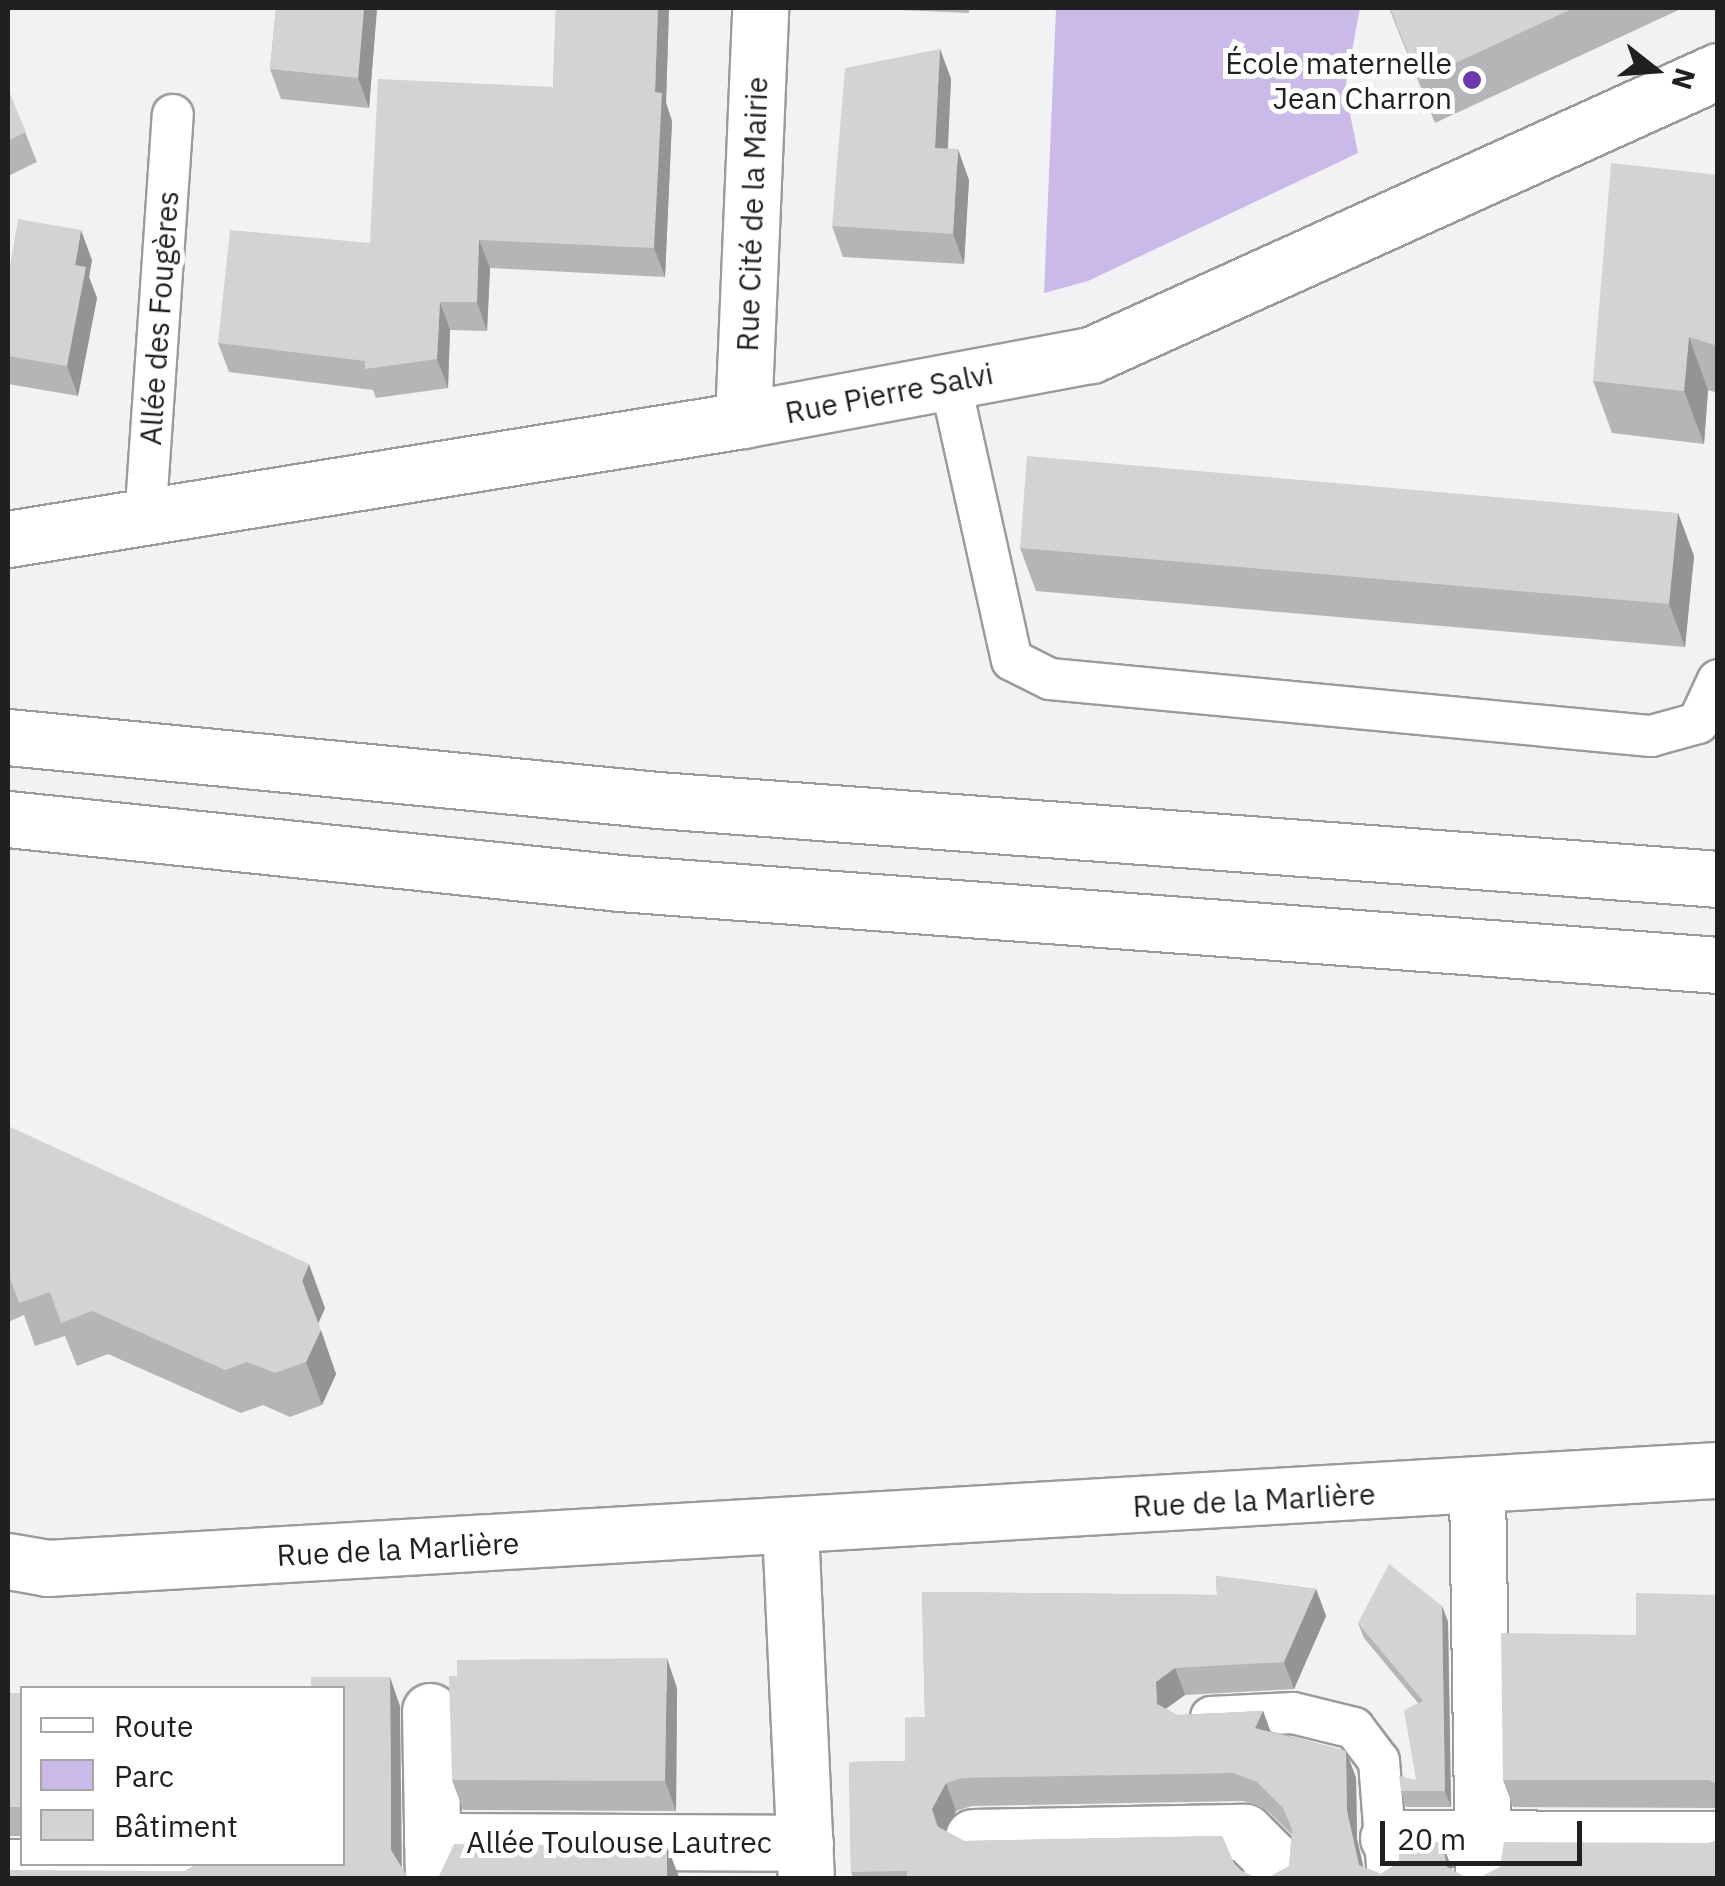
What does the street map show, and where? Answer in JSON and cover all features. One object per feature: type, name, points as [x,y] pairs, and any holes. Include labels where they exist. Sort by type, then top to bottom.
[{"type":"main road","name":"Rue Cité de la Mairie","points":[[742,420],[760,8]]},
{"type":"main road","name":"Rue Pierre Salvi","points":[[8,540],[146,522],[742,420],[1091,355],[1714,80]]},
{"type":"main road","points":[[8,736],[658,800],[1718,879]]},
{"type":"main road","points":[[8,819],[620,883],[1718,964]]},
{"type":"main road","name":"Rue de la Marlière","points":[[8,1561],[47,1568],[790,1528],[1718,1470]]},
{"type":"main road","points":[[1477,1487],[1482,1857]]},
{"type":"main road","points":[[790,1528],[805,1861]]},
{"type":"main road","points":[[430,1711],[433,1860]]},
{"type":"main road","points":[[973,1837],[1245,1832],[1271,1858],[1272,1878]]},
{"type":"main road","points":[[1388,1858],[1482,1857],[1718,1840]]},
{"type":"main road","name":"Allée Toulouse Lautrec","points":[[433,1860],[805,1861]]},
{"type":"main road","points":[[8,1867],[194,1868]]},
{"type":"lane","name":"Allée des Fougères","points":[[146,522],[172,115]]},
{"type":"lane","points":[[950,382],[1012,660],[1050,679],[1650,736],[1698,722],[1718,680]]},
{"type":"lane","points":[[1187,1718],[1293,1713],[1354,1728],[1379,1761],[1388,1858]]},
{"type":"green space","points":[[1056,8],[1360,8],[1345,89],[1358,153],[1088,281],[1044,293]]},
{"type":"building","points":[[276,8],[364,8],[358,78],[270,69]]},
{"type":"building","points":[[556,8],[658,8],[655,92],[662,93],[654,248],[479,240],[477,302],[440,302],[437,359],[365,369],[365,361],[218,343],[230,230],[370,243],[378,79],[553,87]]},
{"type":"building","points":[[1390,8],[1574,8],[1419,80]]},
{"type":"building","points":[[940,49],[935,148],[958,149],[953,234],[832,226],[845,68]]},
{"type":"building","points":[[8,89],[26,132],[8,141]]},
{"type":"building","points":[[1611,163],[1718,175],[1718,346],[1689,337],[1684,391],[1593,381]]},
{"type":"building","points":[[18,219],[81,230],[75,265],[86,267],[67,366],[8,356],[8,278]]},
{"type":"building","points":[[1027,456],[1678,513],[1669,604],[1020,548]]},
{"type":"building","points":[[8,1126],[309,1264],[302,1281],[321,1330],[306,1362],[275,1373],[247,1362],[225,1370],[92,1311],[61,1323],[50,1292],[19,1303],[8,1272]]},
{"type":"building","points":[[1389,1564],[1442,1606],[1445,1791],[1401,1791],[1399,1776],[1416,1780],[1404,1710],[1423,1701],[1358,1623]]},
{"type":"building","points":[[1216,1576],[1316,1589],[1284,1662],[1175,1668],[1156,1682],[1157,1704],[1177,1715],[1263,1711],[1255,1728],[1346,1751],[1347,1811],[1359,1865],[1381,1874],[1399,1862],[1401,1842],[1442,1842],[1447,1867],[1467,1878],[1268,1878],[1289,1866],[1292,1829],[1283,1808],[1257,1782],[1234,1773],[962,1778],[946,1783],[932,1809],[937,1826],[964,1841],[1222,1836],[1236,1868],[1256,1878],[907,1878],[907,1871],[851,1872],[849,1762],[905,1761],[905,1718],[925,1717],[922,1592],[1217,1595]]},
{"type":"building","points":[[1636,1593],[1718,1595],[1718,1785],[1709,1780],[1503,1780],[1501,1633],[1636,1635]]},
{"type":"building","points":[[667,1658],[665,1781],[452,1780],[449,1676],[457,1676],[457,1660]]},
{"type":"building","points":[[311,1677],[390,1677],[391,1850],[407,1876],[439,1876],[454,1844],[667,1846],[667,1878],[8,1878],[8,1870],[184,1871],[193,1866],[345,1866],[345,1686],[311,1686]]},
{"type":"building","points":[[8,1693],[20,1693],[20,1807],[8,1807]]},
{"type":"building","points":[[1718,1840],[1718,1878],[1478,1878],[1500,1867],[1504,1842]]},
{"type":"place","name":"École maternelle Jean Charron","points":[[1472,80]]}]
